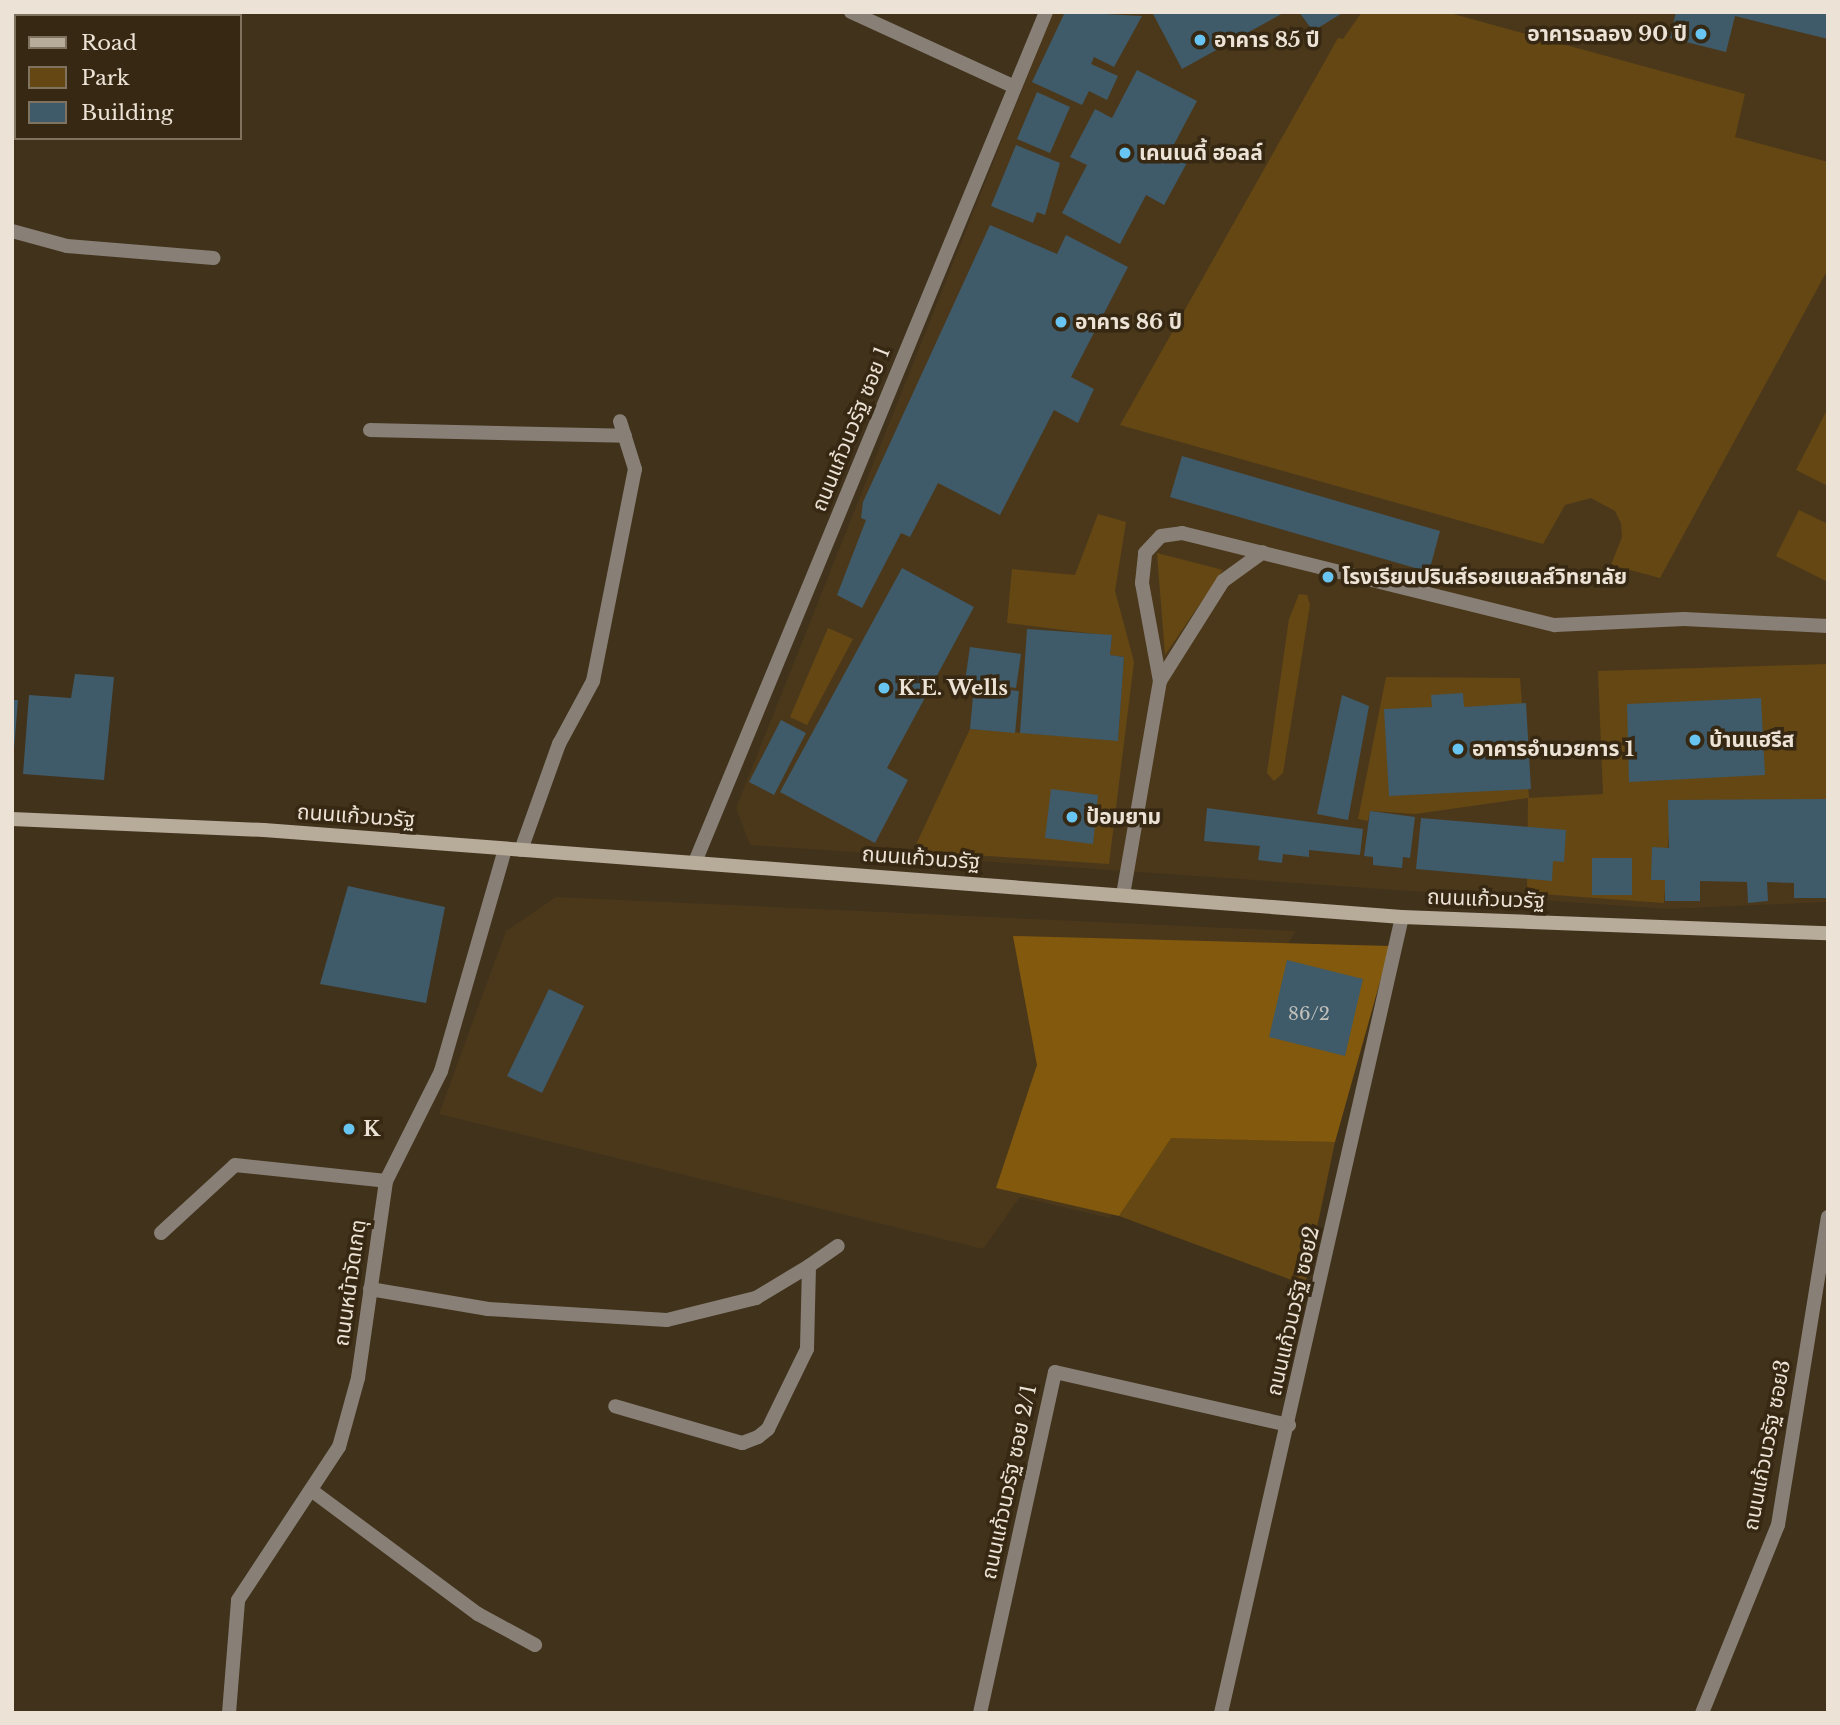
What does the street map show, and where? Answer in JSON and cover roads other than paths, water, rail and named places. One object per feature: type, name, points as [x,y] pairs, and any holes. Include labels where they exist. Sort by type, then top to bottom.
[{"type":"street","points":[[851,12],[1015,87]]},
{"type":"street","name":"ถนนแก้วนวรัฐ ซอย 1","points":[[695,862],[1046,12]]},
{"type":"street","points":[[12,231],[67,246],[214,258]]},
{"type":"street","points":[[521,850],[559,744],[593,681],[635,469],[620,421]]},
{"type":"street","points":[[370,430],[625,436]]},
{"type":"street","points":[[1123,895],[1160,681],[1142,583],[1145,553],[1161,536],[1182,533],[1555,625],[1684,619],[1828,626]]},
{"type":"street","points":[[1160,681],[1223,582],[1263,552]]},
{"type":"street","name":"ถนนแก้วนวรัฐ","points":[[12,819],[695,862],[1402,917],[1828,933]]},
{"type":"street","name":"ถนนหน้าวัดเกตุ","points":[[229,1713],[238,1600],[339,1447],[358,1378],[386,1181],[441,1071],[505,849]]},
{"type":"street","name":"ถนนแก้วนวรัฐ ซอย2","points":[[1221,1713],[1289,1425],[1402,917]]},
{"type":"street","points":[[161,1233],[235,1165],[386,1181]]},
{"type":"street","name":"ถนนแก้วนวรัฐ ซอย3","points":[[1702,1713],[1778,1525],[1828,1217]]},
{"type":"street","points":[[370,1289],[488,1310],[667,1320],[745,1302],[809,1266],[838,1246]]},
{"type":"street","points":[[615,1406],[742,1443],[758,1437],[768,1429],[807,1349],[809,1266]]},
{"type":"street","name":"ถนนแก้วนวรัฐ ซอย 2/1","points":[[981,1713],[1055,1372],[1289,1425]]},
{"type":"street","points":[[311,1490],[478,1614],[535,1645]]},
{"type":"place","name":"อาคารฉลอง 90 ปี","points":[[1701,34]]},
{"type":"place","name":"อาคาร 85 ปี","points":[[1200,40]]},
{"type":"place","name":"เคนเนดี้ ฮอลล์","points":[[1125,153]]},
{"type":"place","name":"อาคาร 86 ปี","points":[[1061,322]]},
{"type":"place","name":"โรงเรียนปรินส์รอยแยลส์วิทยาลัย","points":[[1328,577]]},
{"type":"place","name":"K.E. Wells","points":[[884,688]]},
{"type":"place","name":"บ้านแฮรีส","points":[[1695,740]]},
{"type":"place","name":"อาคารอำนวยการ 1","points":[[1458,749]]},
{"type":"place","name":"ป้อมยาม","points":[[1072,817]]},
{"type":"place","name":"K","points":[[349,1129]]}]
